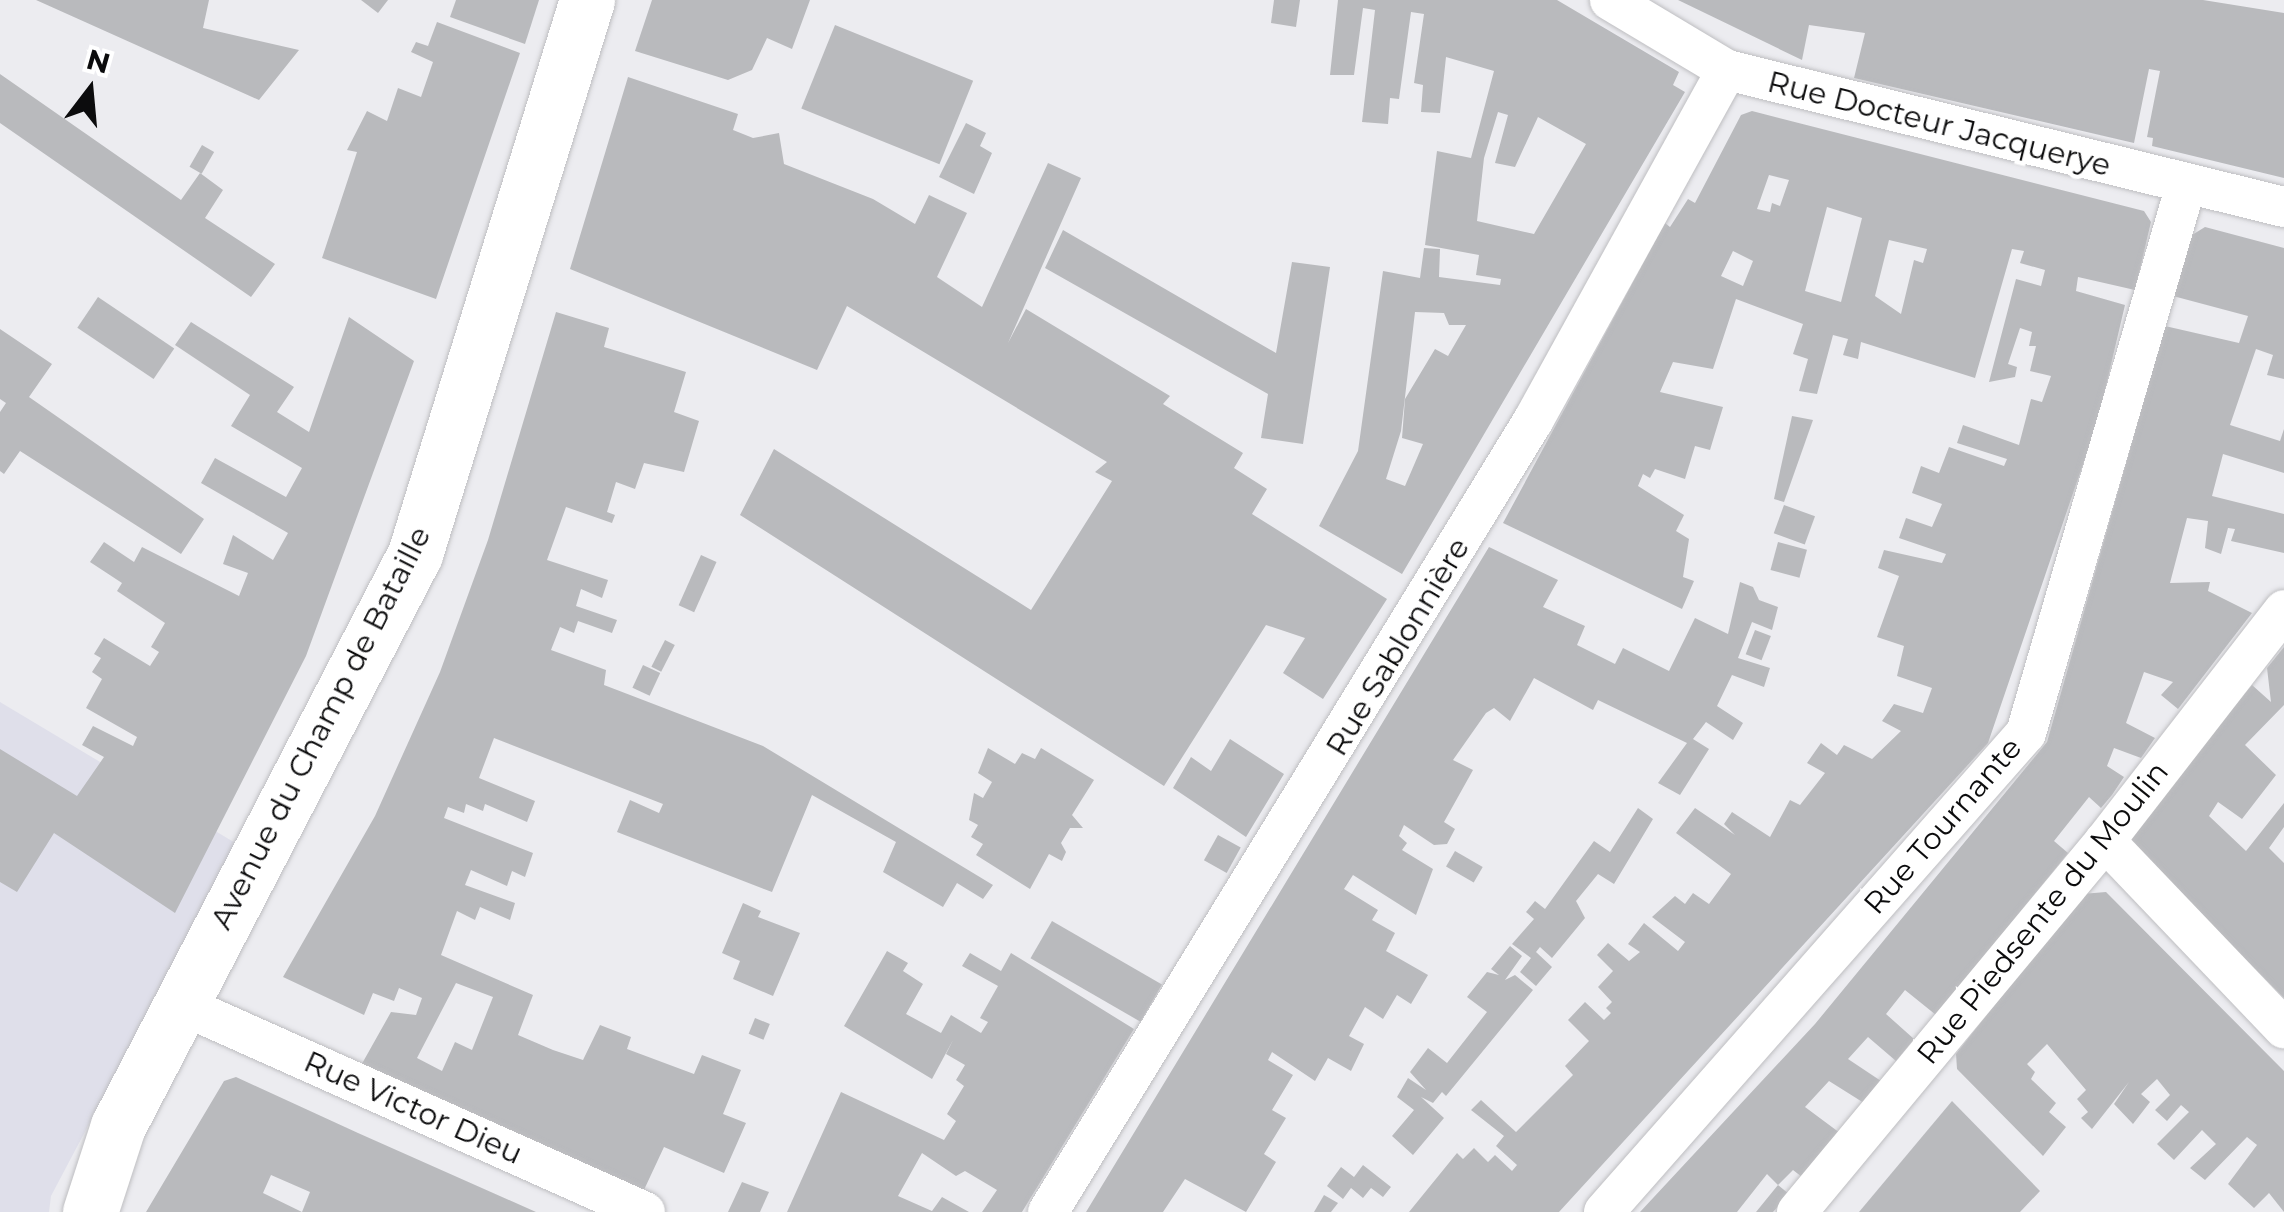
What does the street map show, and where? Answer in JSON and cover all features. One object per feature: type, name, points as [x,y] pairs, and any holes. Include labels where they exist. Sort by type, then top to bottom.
[{"type":"street","name":"Avenue du Champ de Bataille","points":[[90,1212],[118,1126],[416,554],[587,0]]},
{"type":"street","name":"Rue Docteur Jacquerye","points":[[1610,0],[1727,70],[2186,186],[2284,207]]},
{"type":"street","name":"Rue Sablonnière","points":[[1048,1212],[1533,422],[1727,70]]},
{"type":"street","name":"Rue Tournante","points":[[1604,1212],[2026,733],[2186,186]]},
{"type":"street","name":"Rue Piedsente du Moulin","points":[[1798,1212],[2105,841],[2284,610]]},
{"type":"street","points":[[2105,841],[2284,1028]]},
{"type":"street","name":"Rue Victor Dieu","points":[[182,1005],[645,1212]]},
{"type":"shaded area","points":[[0,702],[237,844],[51,1196],[49,1212],[0,1212]]},
{"type":"building","points":[[36,0],[209,0],[203,28],[299,50],[259,100]]},
{"type":"building","points":[[361,0],[388,0],[378,13]]},
{"type":"building","points":[[456,0],[539,0],[525,44],[450,17]]},
{"type":"building","points":[[652,0],[810,0],[792,49],[767,38],[752,70],[728,80],[635,51]]},
{"type":"building","points":[[1274,0],[1300,0],[1296,27],[1271,23]]},
{"type":"building","points":[[1338,0],[1557,0],[1679,72],[1673,85],[1685,92],[1402,574],[1319,526],[1358,451],[1383,271],[1420,278],[1424,248],[1440,249],[1439,277],[1500,285],[1501,279],[1476,275],[1479,255],[1425,245],[1437,151],[1471,158],[1494,71],[1446,57],[1440,113],[1421,112],[1423,85],[1414,83],[1424,14],[1411,12],[1399,99],[1390,98],[1388,124],[1362,122],[1375,10],[1363,8],[1354,75],[1330,75]],"holes":[[[1498,112],[1508,115],[1495,163],[1515,167],[1538,117],[1586,144],[1534,234],[1477,221],[1484,158]],[[1415,312],[1444,313],[1449,325],[1466,325],[1448,356],[1435,349],[1405,399],[1402,438],[1423,444],[1405,486],[1386,479],[1401,431]]]},
{"type":"building","points":[[1678,0],[2203,0],[2284,13],[2284,178],[2152,146],[2153,138],[2147,137],[2160,71],[2149,69],[2134,143],[1854,78],[1865,33],[1809,25],[1802,60]]},
{"type":"building","points":[[437,22],[520,53],[436,299],[322,258],[357,152],[347,150],[367,111],[387,121],[398,88],[421,97],[433,62],[411,52],[416,42],[428,46]]},
{"type":"building","points":[[835,25],[973,81],[939,164],[801,108]]},
{"type":"building","points":[[0,74],[181,200],[200,173],[223,190],[205,218],[275,264],[251,297],[0,123]]},
{"type":"building","points":[[628,77],[738,114],[733,130],[753,138],[779,133],[784,164],[873,199],[915,224],[929,195],[967,213],[937,277],[982,307],[1048,163],[1081,178],[1008,343],[1026,309],[1170,396],[1163,404],[1243,453],[1234,468],[1267,489],[1252,514],[1387,599],[1323,699],[1283,673],[1305,638],[1266,625],[1164,786],[740,515],[774,449],[1031,610],[1112,481],[1095,472],[1107,462],[847,306],[817,370],[570,269]]},
{"type":"building","points":[[1752,111],[2144,211],[2151,222],[2135,290],[2078,277],[2076,291],[2125,305],[2098,420],[1988,743],[1559,1212],[1409,1212],[1457,1153],[1463,1159],[1474,1148],[1488,1162],[1495,1155],[1512,1171],[1517,1165],[1496,1146],[1504,1136],[1471,1110],[1481,1100],[1516,1132],[1573,1075],[1565,1066],[1589,1041],[1568,1020],[1585,1002],[1604,1020],[1611,1013],[1606,1008],[1612,1002],[1598,987],[1613,971],[1597,955],[1608,943],[1629,961],[1640,952],[1628,944],[1644,923],[1678,951],[1685,942],[1652,917],[1675,896],[1685,904],[1693,893],[1709,904],[1731,874],[1676,833],[1695,808],[1735,835],[1724,824],[1732,812],[1770,837],[1790,800],[1800,805],[1825,773],[1807,763],[1821,743],[1837,755],[1844,745],[1872,759],[1901,731],[1882,721],[1894,704],[1923,713],[1932,688],[1897,676],[1904,646],[1877,637],[1899,576],[1878,568],[1884,550],[1942,563],[1946,554],[1899,538],[1906,518],[1932,527],[1942,504],[1912,493],[1921,466],[1939,473],[1949,447],[2004,466],[2007,459],[1957,443],[1963,425],[2019,445],[2031,399],[2042,402],[2051,376],[2030,371],[2036,346],[2029,346],[2032,332],[2020,328],[2008,364],[2017,367],[2015,377],[1989,382],[2016,279],[2041,286],[2045,270],[2020,263],[2024,251],[2012,249],[1975,378],[1861,342],[1858,359],[1843,355],[1848,339],[1833,335],[1817,394],[1799,391],[1808,359],[1793,354],[1803,324],[1736,299],[1713,369],[1673,362],[1660,392],[1723,407],[1710,450],[1695,446],[1685,479],[1655,469],[1650,478],[1643,474],[1638,486],[1684,515],[1676,531],[1689,539],[1683,577],[1694,581],[1682,609],[1503,523],[1665,223],[1670,227],[1688,199],[1695,203],[1741,115]],"holes":[[[1769,175],[1789,180],[1780,206],[1772,203],[1770,212],[1757,209]],[[1827,207],[1862,218],[1841,302],[1805,291]],[[1889,240],[1927,249],[1923,263],[1914,260],[1901,314],[1875,296]],[[1733,251],[1753,261],[1743,286],[1721,276]]]},
{"type":"building","points":[[966,123],[986,133],[980,146],[992,153],[974,194],[939,177]]},
{"type":"building","points":[[202,145],[214,152],[202,174],[190,167]]},
{"type":"building","points":[[2205,227],[2284,248],[2284,379],[2267,375],[2273,355],[2256,349],[2230,425],[2280,441],[2284,429],[2284,473],[2223,454],[2212,496],[2284,514],[2284,553],[2231,541],[2235,529],[2228,528],[2221,554],[2205,548],[2208,521],[2187,518],[2170,583],[2210,582],[2208,591],[2252,613],[2178,709],[2161,695],[2173,682],[2144,672],[2126,723],[2155,738],[2141,758],[2114,748],[2107,766],[2124,777],[2112,795],[2101,808],[2089,797],[2054,841],[2068,853],[1936,1015],[1905,990],[1886,1014],[1914,1039],[1896,1061],[1868,1037],[1848,1059],[1881,1081],[1864,1103],[1829,1081],[1805,1107],[1840,1133],[1802,1177],[1793,1170],[1778,1185],[1767,1174],[1737,1212],[1640,1212],[1815,1024],[2047,742],[2165,326],[2239,343],[2248,316],[2173,296],[2192,235]]},
{"type":"building","points":[[1063,230],[1276,353],[1292,262],[1330,267],[1303,444],[1261,438],[1268,394],[1045,268]]},
{"type":"building","points":[[98,297],[174,348],[154,379],[77,328]]},
{"type":"building","points":[[556,312],[609,328],[604,347],[686,372],[674,412],[699,421],[684,472],[644,463],[635,489],[616,482],[607,512],[615,515],[612,523],[566,507],[547,560],[608,580],[602,598],[581,589],[576,606],[617,620],[612,633],[578,621],[574,633],[560,627],[551,650],[606,670],[604,685],[763,746],[993,885],[983,899],[957,883],[943,907],[883,872],[896,842],[812,795],[772,892],[617,832],[630,800],[659,813],[663,804],[494,738],[479,778],[535,801],[527,822],[485,804],[483,811],[466,804],[464,813],[448,807],[444,818],[533,853],[525,877],[512,871],[507,886],[471,870],[465,885],[515,903],[510,920],[480,907],[475,920],[457,911],[441,955],[533,995],[518,1035],[553,1050],[583,1060],[600,1025],[631,1037],[627,1049],[694,1074],[702,1055],[741,1070],[723,1114],[746,1123],[724,1173],[664,1147],[643,1192],[359,1069],[391,1012],[416,1015],[422,998],[399,988],[394,1001],[373,993],[364,1015],[283,977],[375,816],[440,672],[488,540]],"holes":[[[456,983],[493,997],[472,1050],[455,1042],[442,1071],[417,1058]]]},
{"type":"building","points":[[349,317],[414,361],[306,656],[175,913],[54,833],[17,892],[0,882],[0,749],[77,796],[104,757],[82,745],[93,726],[133,746],[137,737],[86,708],[102,679],[92,672],[101,658],[94,654],[104,638],[150,666],[159,652],[151,647],[165,623],[117,591],[122,583],[90,562],[104,542],[134,562],[142,547],[239,596],[248,573],[223,564],[233,535],[273,560],[288,533],[201,483],[215,458],[286,497],[302,468],[231,426],[250,395],[175,345],[191,322],[294,387],[277,412],[309,432]]},
{"type":"building","points":[[0,329],[52,364],[29,397],[204,519],[181,554],[20,451],[4,474],[0,471],[0,412],[6,403],[0,399]]},
{"type":"building","points":[[1792,416],[1813,420],[1784,502],[1774,499]]},
{"type":"building","points":[[1784,505],[1815,516],[1805,544],[1774,533]]},
{"type":"building","points":[[1778,542],[1807,550],[1799,578],[1770,570]]},
{"type":"building","points":[[1489,547],[1558,580],[1543,607],[1585,626],[1577,645],[1615,664],[1623,648],[1669,671],[1695,618],[1728,634],[1740,582],[1753,587],[1759,600],[1778,607],[1772,630],[1752,622],[1738,658],[1770,668],[1764,687],[1732,675],[1717,706],[1743,723],[1733,740],[1706,722],[1693,739],[1709,749],[1680,795],[1658,783],[1687,743],[1598,700],[1593,710],[1534,678],[1510,721],[1494,708],[1486,713],[1453,760],[1473,770],[1444,822],[1455,829],[1447,844],[1434,845],[1404,825],[1399,836],[1407,843],[1402,850],[1433,869],[1416,915],[1353,875],[1344,889],[1378,910],[1372,920],[1395,933],[1386,951],[1428,975],[1411,1004],[1397,995],[1383,1019],[1365,1007],[1349,1036],[1364,1044],[1351,1071],[1328,1058],[1315,1081],[1272,1052],[1268,1060],[1293,1075],[1272,1110],[1286,1118],[1264,1154],[1276,1162],[1246,1212],[1185,1179],[1163,1212],[1086,1212]]},
{"type":"building","points":[[701,555],[717,562],[694,612],[679,605]]},
{"type":"building","points":[[1755,630],[1771,636],[1762,660],[1746,654]]},
{"type":"building","points":[[665,640],[675,645],[661,672],[651,667]]},
{"type":"building","points":[[2284,647],[2284,705],[2245,745],[2276,775],[2242,819],[2218,802],[2209,816],[2246,851],[2284,803],[2284,827],[2269,848],[2284,863],[2284,998],[2132,844],[2132,830],[2252,685],[2271,702],[2267,668]]},
{"type":"building","points":[[643,665],[660,673],[650,696],[632,688]]},
{"type":"building","points":[[1230,739],[1284,774],[1246,837],[1173,788],[1191,757],[1211,771]]},
{"type":"building","points":[[988,748],[1015,764],[1022,753],[1035,759],[1041,748],[1094,780],[1072,815],[1083,828],[1070,828],[1061,843],[1066,852],[1062,861],[1049,854],[1030,889],[976,855],[983,844],[971,837],[978,825],[969,820],[974,793],[983,798],[992,782],[978,773]]},
{"type":"building","points":[[1638,808],[1653,819],[1614,884],[1598,874],[1576,901],[1585,918],[1552,958],[1540,947],[1536,952],[1552,967],[1536,986],[1520,972],[1531,958],[1512,944],[1534,919],[1526,912],[1535,901],[1545,909],[1594,841],[1610,852]]},
{"type":"building","points":[[1218,835],[1241,848],[1227,873],[1204,860]]},
{"type":"building","points":[[1455,851],[1483,867],[1474,883],[1446,867]]},
{"type":"building","points":[[2106,892],[2284,1071],[2284,1212],[2269,1193],[2254,1208],[2228,1184],[2257,1145],[2247,1137],[2205,1180],[2190,1168],[2216,1144],[2202,1130],[2174,1160],[2157,1144],[2189,1112],[2181,1105],[2167,1121],[2155,1110],[2170,1095],[2157,1079],[2141,1094],[2150,1102],[2133,1124],[2114,1104],[2129,1082],[2092,1129],[2081,1118],[2088,1112],[2077,1099],[2086,1090],[2047,1044],[2027,1064],[2035,1072],[2031,1079],[2056,1103],[2049,1112],[2066,1127],[2043,1156],[1957,1069],[1956,1054],[2082,894]]},
{"type":"building","points":[[743,903],[761,911],[758,917],[800,933],[773,996],[733,979],[740,961],[722,953]]},
{"type":"building","points":[[1052,921],[1162,984],[1140,1022],[1030,958]]},
{"type":"building","points":[[1510,946],[1522,956],[1505,980],[1515,975],[1533,990],[1446,1096],[1442,1092],[1433,1103],[1421,1097],[1444,1118],[1413,1155],[1392,1136],[1414,1110],[1397,1097],[1408,1078],[1426,1090],[1410,1072],[1428,1048],[1447,1063],[1487,1012],[1467,997],[1487,972],[1499,975],[1491,969]]},
{"type":"building","points":[[887,951],[908,963],[903,971],[923,984],[906,1014],[941,1033],[951,1015],[981,1033],[988,1022],[980,1018],[998,986],[962,966],[970,953],[1001,971],[1011,953],[1134,1029],[1022,1212],[982,1212],[997,1190],[965,1171],[956,1176],[922,1153],[898,1196],[932,1211],[942,1197],[969,1212],[787,1212],[841,1092],[944,1140],[956,1121],[947,1114],[964,1086],[956,1080],[965,1065],[946,1054],[953,1040],[932,1079],[844,1026]]},
{"type":"building","points":[[755,1018],[770,1024],[763,1040],[749,1034]]},
{"type":"building","points":[[236,1077],[536,1212],[302,1212],[146,1212],[224,1081]],"holes":[[[271,1175],[310,1192],[302,1212],[263,1193]]]},
{"type":"building","points":[[1952,1101],[2040,1191],[2020,1212],[1859,1212]]},
{"type":"building","points":[[1363,1165],[1391,1187],[1383,1197],[1371,1188],[1363,1198],[1351,1188],[1343,1199],[1327,1186],[1341,1167],[1354,1177]]},
{"type":"building","points":[[742,1182],[769,1192],[760,1212],[728,1212]]},
{"type":"building","points":[[1778,1185],[1789,1194],[1773,1212],[1756,1212]]},
{"type":"building","points":[[1324,1195],[1338,1203],[1331,1212],[1314,1212]]}]
